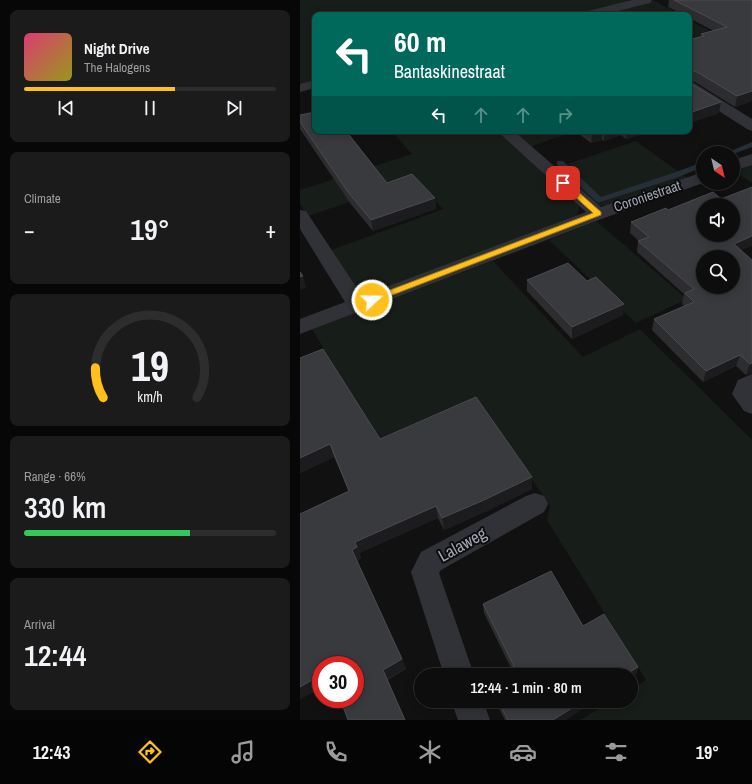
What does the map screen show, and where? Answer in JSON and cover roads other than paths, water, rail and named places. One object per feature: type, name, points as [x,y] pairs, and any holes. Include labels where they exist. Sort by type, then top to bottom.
[{"type":"street","points":[[600,12],[646,0]]},
{"type":"street","points":[[300,88],[312,85]]},
{"type":"street","points":[[692,88],[752,126]]},
{"type":"street","points":[[508,134],[598,214]]},
{"type":"street","points":[[740,163],[752,159]]},
{"type":"street","name":"Coroniestraat","points":[[300,327],[598,214],[696,179]]},
{"type":"street","points":[[300,215],[357,305]]},
{"type":"street","points":[[752,383],[746,386],[743,394],[752,405]]},
{"type":"street","name":"Lalaweg","points":[[457,668],[425,572],[431,561],[535,504]]},
{"type":"street","points":[[470,708],[474,720]]},
{"type":"waterway","points":[[740,149],[752,144]]},
{"type":"waterway","points":[[560,163],[600,200],[696,167]]}]
